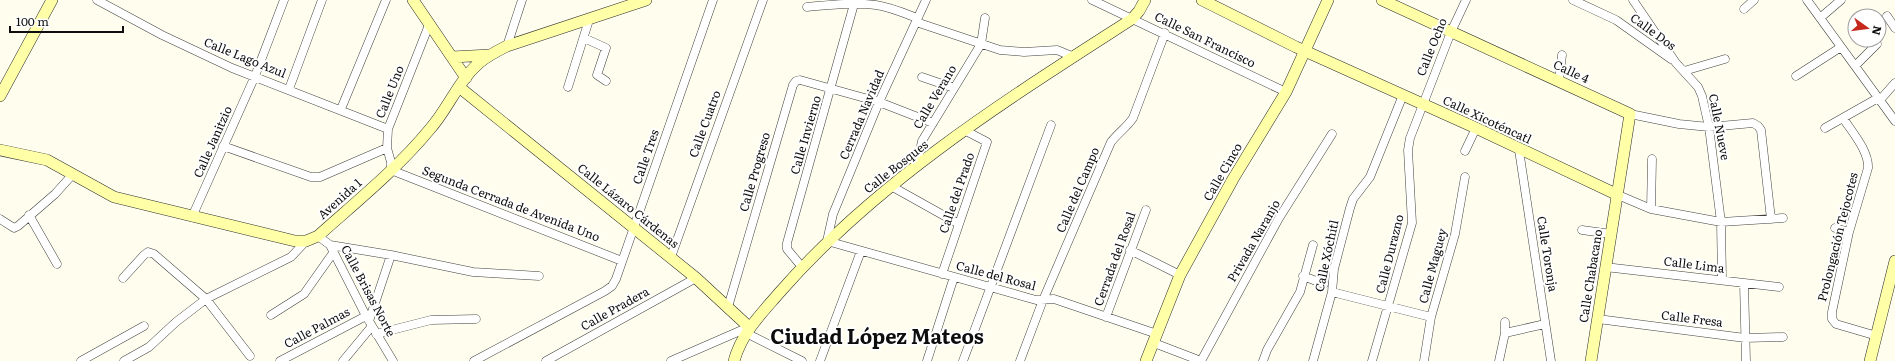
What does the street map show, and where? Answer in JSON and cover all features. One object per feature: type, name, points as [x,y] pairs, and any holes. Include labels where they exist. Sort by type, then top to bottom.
[{"type":"street","points":[[0,96],[52,0]]},
{"type":"street","name":"Calle Lago Azul","points":[[97,0],[162,35],[232,68],[388,128]]},
{"type":"street","name":"Calle Janitzio","points":[[192,217],[255,76],[284,0]]},
{"type":"street","points":[[289,89],[322,0]]},
{"type":"street","points":[[341,109],[386,0]]},
{"type":"street","points":[[507,46],[522,0]]},
{"type":"street","name":"Avenida 1","points":[[0,150],[47,160],[114,197],[295,241],[306,241],[318,236],[391,170],[431,129],[459,87],[478,64],[507,46],[646,0]]},
{"type":"street","name":"Calle Tres","points":[[474,361],[605,292],[612,286],[616,279],[713,0]]},
{"type":"street","name":"Calle Cuatro","points":[[671,257],[763,0]]},
{"type":"street","name":"Cerrada Navidad","points":[[827,241],[833,214],[879,102],[926,0]]},
{"type":"street","name":"Calle San Francisco","points":[[1092,0],[1165,33],[1286,92]]},
{"type":"street","name":"Calle Bosques","points":[[672,361],[747,330],[802,266],[827,241],[891,186],[917,165],[966,131],[1132,19],[1139,11],[1145,0]]},
{"type":"street","name":"Calle Xicoténcatl","points":[[1202,0],[1304,50],[1651,210],[1721,222],[1784,218]]},
{"type":"street","name":"Calle Cinco","points":[[1146,361],[1180,275],[1233,179],[1286,92],[1328,0]]},
{"type":"street","name":"Calle 4","points":[[1382,0],[1559,80],[1630,114],[1679,124],[1709,127],[1753,123],[1761,130],[1772,219]]},
{"type":"street","name":"Calle Ocho","points":[[1422,104],[1451,32],[1466,0]]},
{"type":"street","name":"Calle Dos","points":[[1573,0],[1616,20],[1676,63]]},
{"type":"street","name":"Calle Nueve","points":[[1633,0],[1676,63],[1698,87],[1709,127],[1721,222],[1722,280]]},
{"type":"street","points":[[1744,9],[1754,0]]},
{"type":"street","points":[[1807,0],[1895,121]]},
{"type":"street","points":[[1820,18],[1841,0]]},
{"type":"street","points":[[415,1],[466,78]]},
{"type":"street","points":[[807,7],[854,4],[892,9],[917,20],[1000,50],[1024,52],[1058,50],[1074,57]]},
{"type":"street","name":"Calle Invierno","points":[[802,266],[790,254],[787,249],[787,243],[832,88],[854,4]]},
{"type":"street","points":[[1887,16],[1895,28]]},
{"type":"street","points":[[981,44],[985,18]]},
{"type":"street","points":[[568,88],[589,20]]},
{"type":"street","name":"Calle Uno","points":[[391,170],[391,162],[387,148],[388,128],[429,24]]},
{"type":"street","name":"Calle del Campo","points":[[1020,361],[1044,300],[1112,142],[1116,134],[1128,126],[1133,118],[1165,33]]},
{"type":"street","points":[[584,38],[606,48],[597,75],[606,81]]},
{"type":"street","name":"Calle Verano","points":[[917,165],[922,141],[981,44]]},
{"type":"street","points":[[1796,76],[1841,47]]},
{"type":"street","points":[[1855,66],[1873,48]]},
{"type":"street","points":[[452,57],[491,55]]},
{"type":"street","points":[[1559,80],[1562,55]]},
{"type":"street","points":[[1684,71],[1725,59]]},
{"type":"street","points":[[922,77],[954,88]]},
{"type":"street","name":"Calle Progreso","points":[[728,306],[793,85],[796,81],[800,80],[832,88],[879,102],[933,123]]},
{"type":"street","points":[[1825,128],[1879,99],[1895,83]]},
{"type":"street","name":"Calle Lázaro Cárdenas","points":[[459,87],[696,278],[728,306],[747,330]]},
{"type":"street","name":"Calle Xóchitl","points":[[1313,361],[1332,292],[1334,269],[1353,199],[1370,177],[1403,95]]},
{"type":"street","name":"Calle Durazno","points":[[1372,361],[1374,348],[1389,306],[1412,223],[1408,150],[1410,138],[1422,104]]},
{"type":"street","name":"Calle Chabacano","points":[[1591,361],[1630,114]]},
{"type":"street","name":"Prolongación Tejocotes","points":[[1843,118],[1868,161],[1868,168],[1849,232],[1832,312],[1832,319],[1836,324],[1877,336]]},
{"type":"street","points":[[963,361],[1051,125]]},
{"type":"street","points":[[1465,151],[1476,128]]},
{"type":"street","name":"Calle del Prado","points":[[942,274],[987,142],[966,131]]},
{"type":"street","name":"Privada Naranjo","points":[[1201,361],[1280,218],[1332,134]]},
{"type":"street","points":[[223,146],[311,177],[320,177],[387,148]]},
{"type":"street","name":"Calle Toronja","points":[[1519,150],[1551,361]]},
{"type":"street","points":[[1651,210],[1652,159]]},
{"type":"street","name":"Segunda Cerrada de Avenida Uno","points":[[391,170],[622,261]]},
{"type":"street","points":[[0,219],[14,228],[55,194],[73,174]]},
{"type":"street","name":"Calle Maguey","points":[[1424,361],[1431,317],[1455,234],[1465,177]]},
{"type":"street","points":[[891,186],[960,224]]},
{"type":"street","name":"Cerrada del Rosal","points":[[1106,317],[1146,210]]},
{"type":"street","points":[[29,216],[57,264]]},
{"type":"street","points":[[1835,228],[1849,232]]},
{"type":"street","points":[[1582,230],[1611,234]]},
{"type":"street","name":"Calle Brisas Norte","points":[[318,236],[331,249],[370,324],[392,361]]},
{"type":"street","points":[[124,361],[149,347],[176,322],[206,299],[291,257],[306,241]]},
{"type":"street","name":"Calle del Rosal","points":[[827,241],[1036,300],[1054,299],[1106,317],[1156,338],[1201,361]]},
{"type":"street","points":[[1263,361],[1267,350],[1300,292],[1303,276],[1313,245]]},
{"type":"street","points":[[270,315],[304,294],[331,249],[391,255],[473,272],[539,276]]},
{"type":"street","points":[[1130,250],[1180,275]]},
{"type":"street","points":[[820,361],[861,251]]},
{"type":"street","points":[[123,278],[144,254],[148,252],[154,254],[206,299],[250,356]]},
{"type":"street","points":[[343,361],[370,324],[391,255]]},
{"type":"street","points":[[1870,361],[1895,261]]},
{"type":"street","name":"Calle Lima","points":[[1605,267],[1779,287]]},
{"type":"street","points":[[1303,276],[1324,284]]},
{"type":"street","points":[[927,361],[954,277]]},
{"type":"street","name":"Calle Pradera","points":[[546,361],[696,278]]},
{"type":"street","points":[[1744,283],[1746,361]]},
{"type":"street","points":[[1332,292],[1431,317]]},
{"type":"street","name":"Calle Palmas","points":[[280,361],[370,324],[476,319]]},
{"type":"street","name":"Calle Fresa","points":[[1598,319],[1745,338],[1783,337]]},
{"type":"street","points":[[1499,361],[1505,333],[1505,322]]},
{"type":"street","points":[[1505,333],[1545,324]]},
{"type":"street","points":[[80,361],[144,326]]},
{"type":"street","points":[[734,361],[747,330],[785,358],[802,361]]},
{"type":"district","name":"Ciudad López Mateos","points":[[877,337]]}]
